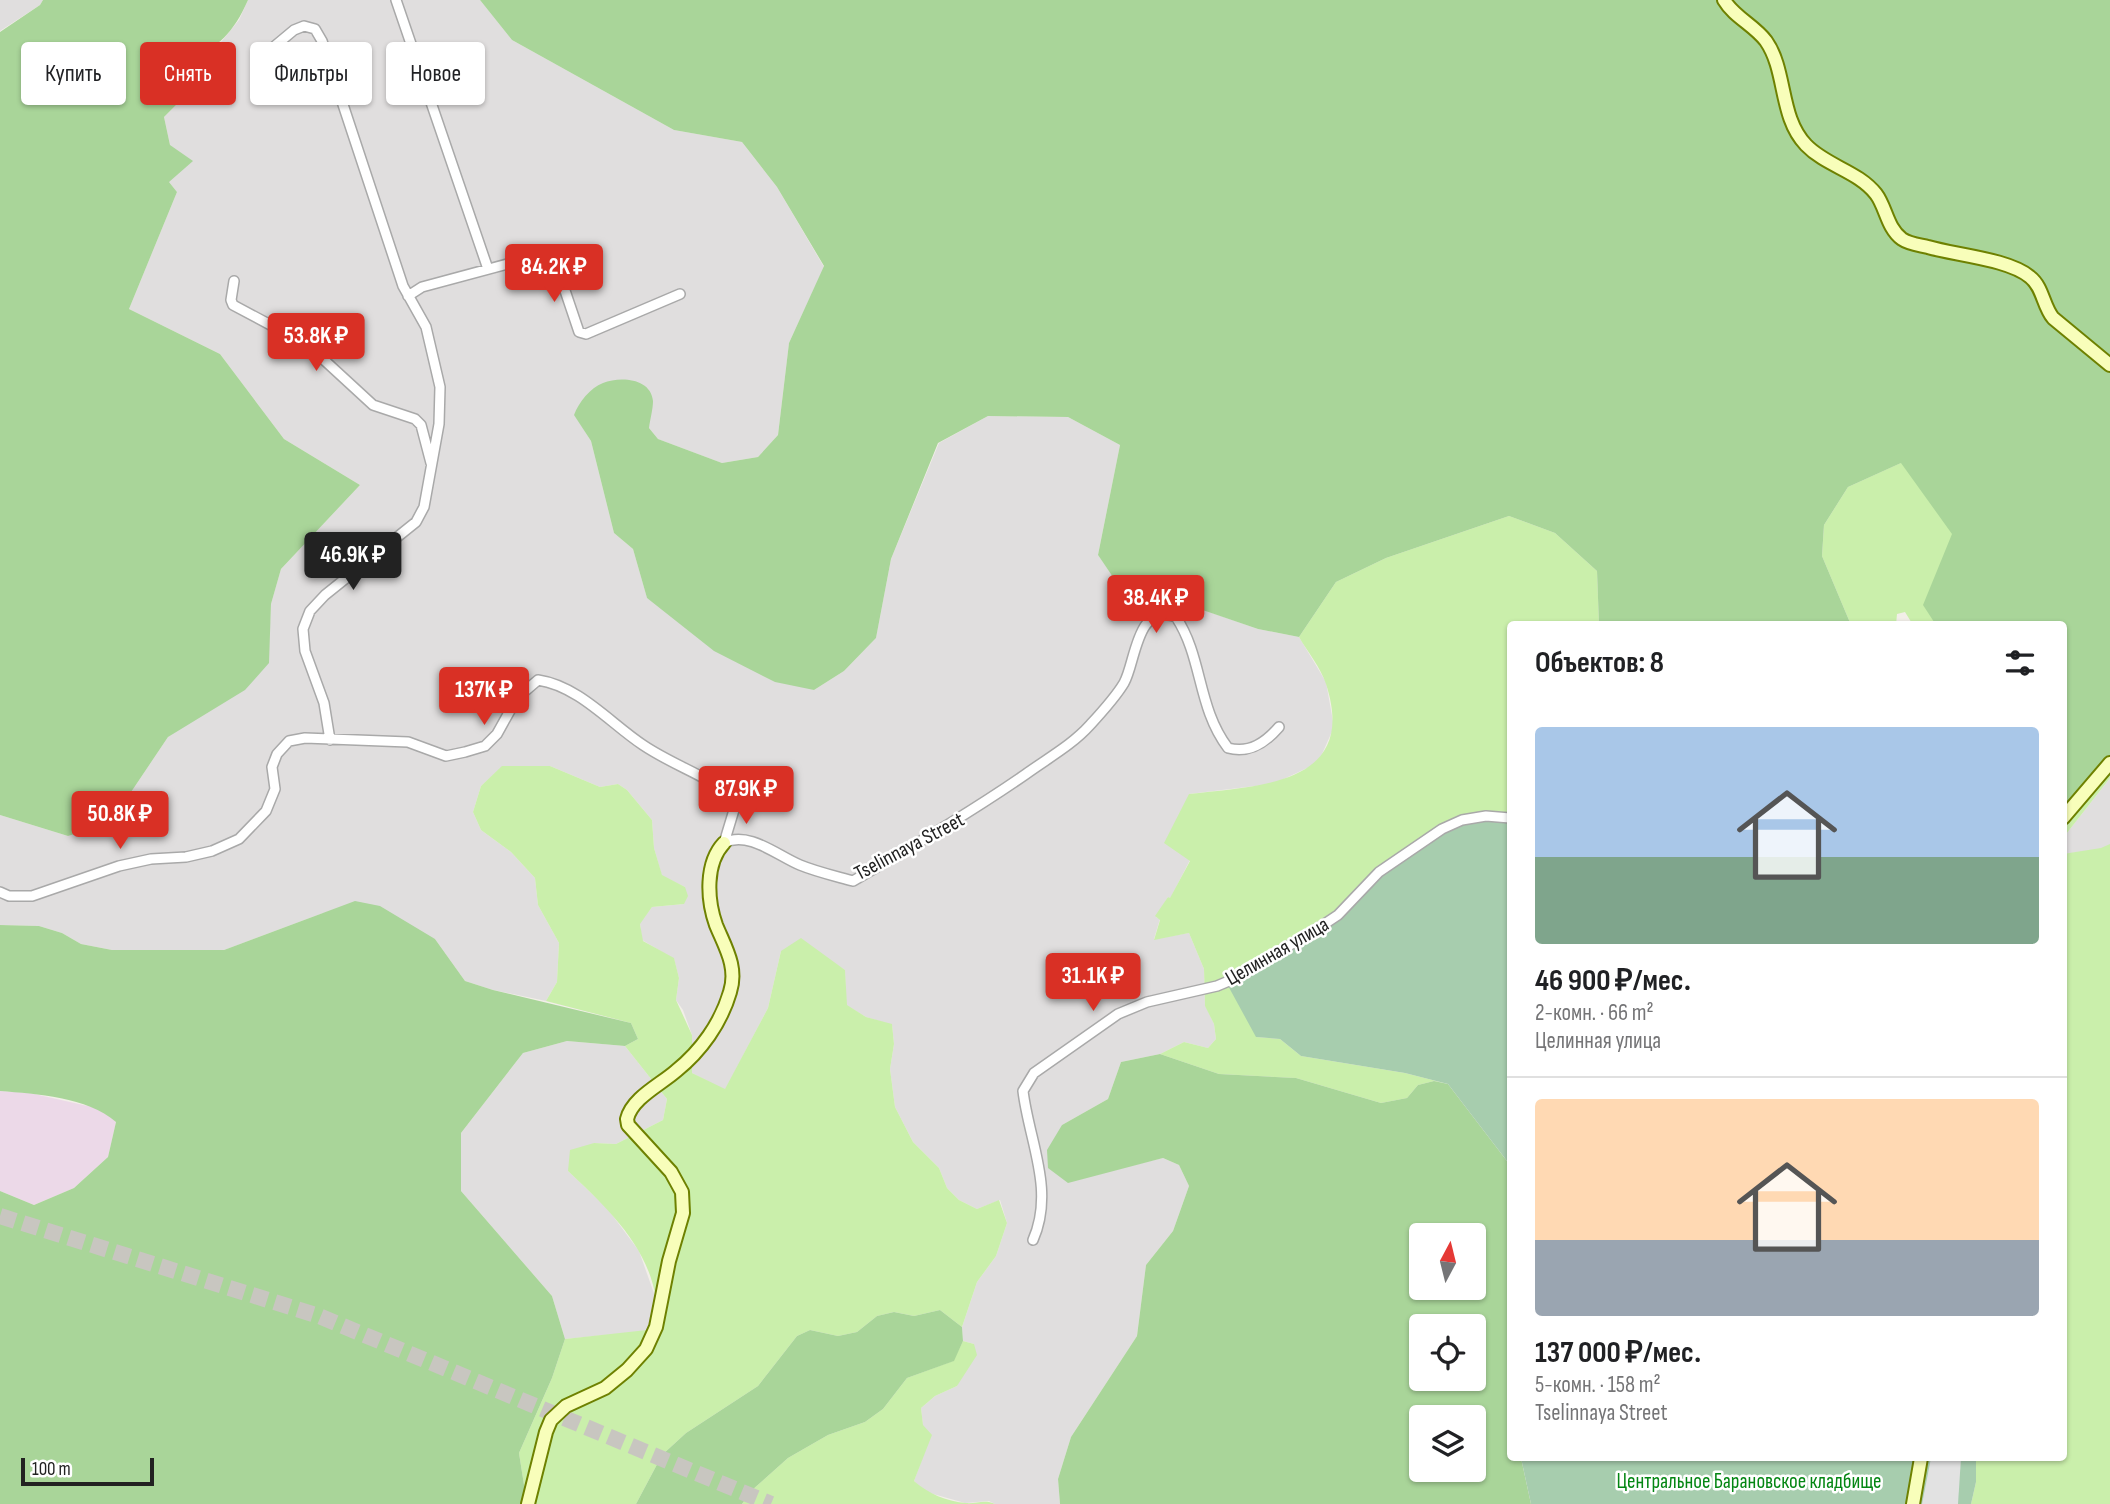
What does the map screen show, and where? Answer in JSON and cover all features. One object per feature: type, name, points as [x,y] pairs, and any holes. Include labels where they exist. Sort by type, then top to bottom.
[{"type":"street","points":[[396,0],[488,269]]},
{"type":"street","points":[[1724,0],[1729,9],[1765,40],[1773,57],[1787,109],[1804,144],[1835,167],[1862,181],[1877,195],[1886,218],[1902,239],[2008,267],[2030,277],[2038,287],[2045,309],[2053,318],[2110,365]]},
{"type":"street","points":[[280,42],[294,30],[304,26],[315,29],[322,42]]},
{"type":"street","points":[[330,740],[324,702],[305,651],[303,629],[310,611],[325,595],[416,522],[424,507],[432,465],[439,424],[440,387],[426,327],[402,286],[342,105]]},
{"type":"street","points":[[408,296],[422,287],[552,252],[579,332],[586,334],[680,294]]},
{"type":"street","points":[[234,281],[231,300],[233,305],[293,337],[323,359],[373,405],[415,419],[421,425],[432,465]]},
{"type":"street","name":"Tselinnaya Street","points":[[724,843],[731,839],[750,841],[798,864],[853,881],[977,809],[1073,742],[1098,716],[1125,681],[1142,629],[1150,620],[1168,614],[1176,617],[1192,649],[1208,713],[1228,748],[1253,748],[1270,738],[1279,727]]},
{"type":"street","points":[[4,894],[32,896],[119,866],[151,859],[186,857],[212,851],[239,839],[267,811],[275,789],[272,767],[289,741],[305,738],[408,742],[446,755],[485,746],[497,734],[517,698],[538,680],[558,686],[590,705],[644,746],[721,786],[737,800],[724,843],[711,866],[710,893],[715,923],[733,967],[731,990],[720,1018],[704,1044],[678,1070],[637,1101],[627,1119],[628,1125],[671,1172],[682,1192],[683,1213],[656,1327],[646,1349],[627,1370],[605,1388],[566,1406],[551,1420],[528,1504]]},
{"type":"street","points":[[2067,813],[2110,763]]},
{"type":"street","name":"Целинная улица","points":[[1033,1240],[1043,1205],[1041,1178],[1023,1091],[1034,1073],[1118,1014],[1147,1003],[1217,986],[1236,978],[1338,915],[1379,872],[1441,829],[1474,818],[1507,818]]},
{"type":"street","points":[[1913,1504],[1920,1461]]},
{"type":"shaded area","points":[[0,0],[43,0],[40,5],[0,31]]},
{"type":"shaded area","points":[[248,0],[480,0],[512,40],[674,130],[742,142],[777,187],[824,267],[789,343],[778,435],[758,457],[722,463],[658,439],[649,428],[574,414],[591,441],[614,533],[633,549],[647,598],[814,690],[844,671],[876,638],[891,559],[939,443],[988,416],[1068,417],[1120,445],[1098,555],[1115,579],[1258,629],[1299,637],[1326,682],[1334,727],[1318,763],[1273,784],[1189,794],[1190,860],[1170,899],[1168,897],[1156,917],[1160,919],[1154,939],[1189,933],[1204,969],[1205,1005],[1214,1024],[1216,1039],[1208,1048],[1184,1042],[1160,1054],[1121,1062],[1108,1099],[1062,1125],[1125,1167],[1163,1158],[1179,1165],[1189,1186],[1173,1231],[1146,1265],[1137,1336],[1071,1437],[1058,1479],[1060,1504],[995,1504],[989,1501],[965,1503],[926,1492],[914,1481],[931,1435],[923,1426],[921,1408],[935,1396],[957,1386],[974,1344],[963,1341],[962,1327],[977,1282],[996,1256],[1007,1223],[1000,1200],[977,1209],[959,1200],[947,1188],[939,1168],[913,1142],[895,1107],[890,1069],[894,1044],[892,1025],[866,1017],[846,1005],[845,970],[826,958],[781,951],[768,1008],[725,1090],[692,1073],[692,1035],[683,1010],[676,1000],[679,978],[674,959],[642,940],[640,923],[652,907],[684,904],[685,887],[662,876],[654,848],[652,820],[627,790],[618,784],[600,787],[550,766],[503,766],[481,786],[473,812],[481,830],[511,852],[535,878],[538,905],[559,943],[557,982],[546,1001],[465,981],[435,939],[323,913],[224,950],[112,950],[81,944],[62,933],[39,926],[0,925],[0,815],[68,836],[117,813],[168,737],[268,663],[271,604],[281,569],[360,485],[284,439],[220,354],[129,309],[177,192],[169,182],[170,145],[164,117],[176,105],[236,105],[236,42],[221,42],[239,20]]},
{"type":"shaded area","points":[[2110,778],[2110,845],[2100,850],[2067,854],[2067,833]]},
{"type":"shaded area","points":[[567,1041],[625,1046],[667,1099],[663,1120],[616,1144],[594,1143],[568,1171],[607,1208],[639,1251],[657,1302],[647,1331],[565,1339],[552,1296],[461,1191],[461,1133],[523,1053]]},
{"type":"shaded area","points":[[0,1091],[30,1093],[101,1109],[116,1122],[108,1157],[74,1188],[34,1205],[0,1191]]},
{"type":"shaded area","points":[[1930,1461],[1961,1461],[1958,1504],[1922,1504]]},
{"type":"green space","points":[[43,0],[248,0],[237,22],[219,42],[140,42],[140,105],[176,105],[164,117],[170,145],[193,161],[169,182],[177,192],[129,309],[220,354],[284,439],[360,485],[281,569],[271,604],[269,663],[245,690],[168,737],[117,813],[84,831],[68,836],[0,815],[0,32],[40,5]]},
{"type":"green space","points":[[480,0],[2110,0],[2110,761],[2067,803],[2067,621],[1933,621],[1923,605],[1952,534],[1901,463],[1848,487],[1824,525],[1822,556],[1849,621],[1599,621],[1597,571],[1555,533],[1509,516],[1386,558],[1336,582],[1299,637],[1258,629],[1115,580],[1098,555],[1120,445],[1068,417],[988,416],[938,443],[891,559],[876,638],[844,671],[814,690],[775,682],[714,651],[647,598],[633,549],[614,533],[591,441],[574,415],[586,396],[598,385],[618,380],[634,381],[641,383],[651,393],[653,404],[649,428],[658,439],[722,463],[758,457],[778,435],[789,343],[824,266],[777,187],[742,142],[674,130],[512,40]]},
{"type":"green space","points":[[2110,379],[2110,778],[2067,833],[2067,621],[1911,621],[1905,612],[1897,614],[1896,621],[1849,621],[1822,556],[1824,525],[1848,487],[1914,457]]},
{"type":"green space","points":[[1509,516],[1555,533],[1597,571],[1599,621],[1507,621],[1507,821],[1256,1037],[1280,1039],[1301,1056],[1405,1073],[1448,1084],[1434,1081],[1418,1085],[1407,1098],[1381,1103],[1296,1078],[1219,1074],[1160,1054],[1184,1042],[1208,1048],[1216,1039],[1214,1024],[1205,1006],[1204,969],[1189,933],[1154,940],[1160,920],[1155,916],[1168,897],[1170,898],[1190,861],[1164,843],[1189,794],[1272,782],[1296,774],[1316,761],[1328,743],[1332,717],[1324,678],[1299,637],[1336,582],[1386,558]]},
{"type":"green space","points":[[502,766],[550,766],[600,787],[618,784],[627,790],[652,820],[654,848],[662,875],[685,887],[688,896],[684,904],[652,907],[640,924],[643,941],[674,958],[679,978],[676,1000],[692,1035],[692,1073],[725,1089],[768,1008],[781,951],[801,938],[845,970],[847,1005],[866,1017],[892,1024],[894,1044],[890,1069],[895,1107],[913,1142],[939,1168],[947,1188],[959,1200],[977,1209],[999,1200],[1007,1223],[996,1256],[977,1282],[962,1327],[940,1310],[914,1316],[894,1312],[877,1316],[857,1332],[838,1336],[810,1330],[797,1336],[758,1386],[686,1433],[662,1455],[636,1504],[527,1504],[519,1453],[552,1378],[565,1339],[647,1330],[656,1307],[651,1279],[634,1244],[610,1213],[568,1171],[570,1150],[594,1143],[616,1144],[663,1120],[667,1099],[625,1046],[638,1039],[631,1023],[546,1001],[557,982],[559,943],[538,905],[535,878],[511,852],[481,830],[473,812],[481,786]]},
{"type":"green space","points":[[1478,812],[1507,813],[1507,1161],[1448,1084],[1405,1073],[1301,1056],[1280,1039],[1256,1037],[1226,982],[1331,919],[1374,870],[1438,826]]},
{"type":"green space","points":[[2110,844],[2110,1504],[1971,1504],[1976,1482],[1976,1461],[2067,1461],[2067,853]]},
{"type":"green space","points":[[355,901],[380,906],[435,939],[465,981],[631,1023],[638,1039],[625,1046],[567,1041],[523,1053],[461,1133],[461,1191],[552,1296],[565,1339],[552,1378],[519,1453],[527,1504],[0,1504],[0,1191],[34,1205],[74,1188],[108,1157],[116,1122],[91,1107],[76,1102],[0,1091],[0,925],[39,926],[62,933],[81,944],[112,950],[224,950]]},
{"type":"green space","points":[[1160,1054],[1219,1074],[1296,1078],[1381,1103],[1407,1098],[1418,1085],[1434,1081],[1448,1084],[1507,1161],[1507,1461],[1522,1461],[1531,1504],[1060,1504],[1058,1479],[1071,1437],[1137,1336],[1146,1265],[1173,1231],[1189,1186],[1179,1165],[1163,1158],[1068,1183],[1048,1168],[1047,1150],[1062,1125],[1108,1099],[1121,1062]]},
{"type":"green space","points":[[940,1310],[962,1327],[963,1341],[954,1361],[907,1378],[883,1409],[865,1422],[828,1435],[788,1458],[751,1491],[742,1504],[636,1504],[662,1455],[686,1433],[758,1386],[797,1336],[810,1330],[838,1336],[857,1332],[877,1316],[894,1312],[914,1316]]},
{"type":"green space","points":[[963,1341],[974,1344],[977,1355],[957,1386],[935,1396],[921,1408],[923,1425],[932,1435],[914,1481],[931,1493],[952,1501],[995,1504],[742,1504],[751,1491],[788,1458],[828,1435],[865,1422],[883,1409],[907,1378],[953,1361]]},
{"type":"green space","name":"Центральное Барановское кладбище","points":[[1522,1461],[1976,1461],[1976,1482],[1971,1504],[1531,1504]]},
{"type":"tunnel","points":[[0,1216],[319,1316],[771,1504]]}]
